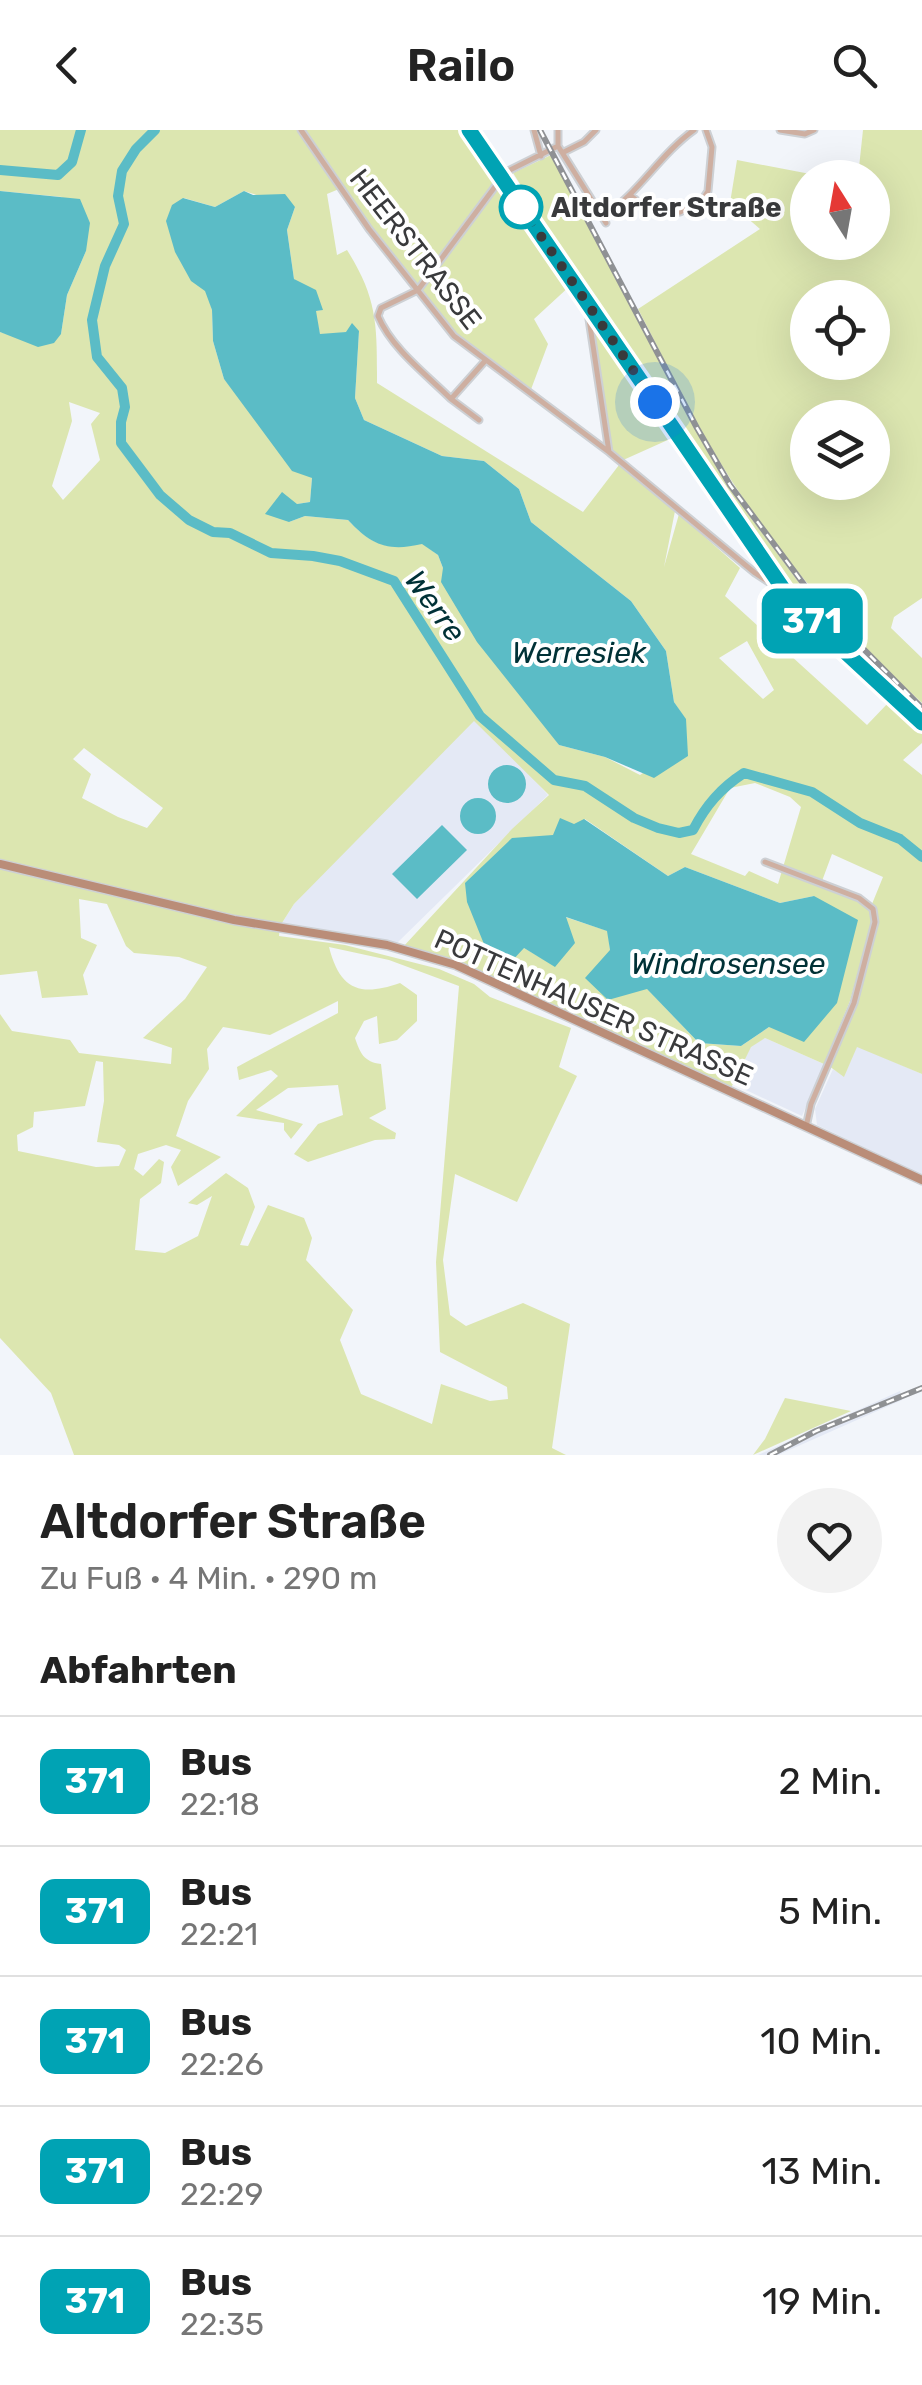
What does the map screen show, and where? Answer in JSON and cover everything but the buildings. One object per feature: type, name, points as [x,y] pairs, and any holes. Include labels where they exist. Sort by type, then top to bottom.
[{"type":"main road","points":[[469,130],[786,593],[922,722]]},
{"type":"street","name":"HEERSTRASSE","points":[[301,130],[368,229],[454,336],[608,452],[754,573],[786,593]]},
{"type":"street","points":[[534,130],[541,156]]},
{"type":"street","points":[[558,130],[561,149],[604,220],[664,154],[694,130]]},
{"type":"street","points":[[479,420],[451,400],[413,362],[378,316],[380,308],[418,290],[512,168],[584,142],[596,130]]},
{"type":"street","points":[[630,194],[645,208],[662,214],[680,212],[703,199],[708,191],[712,148],[706,130]]},
{"type":"street","points":[[780,130],[813,131]]},
{"type":"street","points":[[592,310],[589,319],[608,452]]},
{"type":"street","points":[[451,400],[485,361]]},
{"type":"street","points":[[765,862],[858,898],[873,909],[875,922],[854,1003],[811,1104],[806,1127]]},
{"type":"street","name":"POTTENHAUSER STRASSE","points":[[0,864],[234,920],[348,937],[421,954],[456,966],[922,1180]]},
{"type":"shaded area","points":[[556,153],[705,438],[732,482],[776,546],[829,610],[922,703],[922,711],[817,607],[726,484],[577,206],[551,155]]},
{"type":"shaded area","points":[[475,714],[548,795],[396,944],[280,926],[294,904]]},
{"type":"shaded area","points":[[765,1038],[824,1064],[802,1116],[733,1084],[751,1046]]},
{"type":"shaded area","points":[[857,1046],[922,1074],[922,1175],[817,1125],[815,1109],[833,1069],[844,1076]]},
{"type":"shaded area","points":[[900,1391],[902,1400],[778,1455],[758,1455]]},
{"type":"green space","points":[[0,130],[465,130],[571,285],[534,319],[548,344],[530,392],[457,334],[374,230],[304,131],[300,132],[339,189],[327,194],[337,255],[347,250],[370,299],[376,329],[377,383],[583,512],[619,465],[675,511],[664,567],[679,514],[740,568],[725,596],[867,725],[889,702],[922,729],[922,743],[903,760],[922,775],[922,1074],[857,1047],[844,1077],[829,1066],[857,1003],[874,936],[868,936],[850,1001],[824,1064],[765,1038],[751,1047],[730,1090],[483,973],[403,947],[512,829],[549,795],[474,721],[294,904],[280,926],[279,936],[345,945],[439,969],[474,984],[490,997],[571,1028],[559,1067],[577,1076],[517,1202],[455,1174],[443,1260],[450,1315],[466,1326],[523,1303],[570,1324],[552,1448],[566,1455],[74,1455],[51,1393],[0,1338],[0,1014],[12,1031],[70,1040],[79,1053],[171,1064],[172,1048],[143,1038],[185,999],[207,967],[179,957],[134,953],[126,946],[107,904],[79,899],[81,938],[97,945],[83,975],[88,995],[42,998],[37,971],[0,975],[0,332],[13,336],[61,334],[67,295],[86,251],[62,197],[0,191]],"holes":[[[244,191],[295,207],[287,230],[294,279],[322,310],[315,311],[320,335],[359,331],[355,398],[364,420],[442,456],[484,461],[519,489],[531,522],[631,601],[666,651],[674,702],[686,720],[685,745],[640,775],[605,757],[559,745],[438,555],[422,543],[400,547],[381,544],[348,520],[305,516],[289,522],[297,504],[310,502],[312,478],[224,379],[213,341],[212,310],[184,198],[215,207]],[[69,402],[100,413],[91,424],[100,460],[63,500],[52,486],[72,421]],[[747,641],[774,690],[763,699],[719,658]],[[84,748],[163,808],[147,828],[118,817],[82,798],[91,774],[73,759]],[[755,783],[790,797],[801,807],[778,884],[749,871],[745,876],[691,854],[730,788]],[[585,819],[668,876],[685,867],[780,903],[814,896],[769,1027],[741,1046],[699,1043],[610,950],[608,931],[565,917],[555,966],[524,948]],[[832,854],[883,877],[872,904],[822,881]],[[329,947],[389,960],[459,986],[436,1262],[440,1352],[507,1387],[508,1399],[490,1401],[441,1384],[432,1424],[361,1394],[340,1340],[353,1310],[306,1260],[312,1238],[304,1218],[268,1205],[248,1246],[240,1245],[255,1207],[248,1188],[226,1173],[188,1203],[197,1205],[212,1196],[198,1236],[165,1253],[135,1250],[140,1199],[161,1183],[164,1162],[159,1159],[143,1176],[134,1169],[138,1154],[166,1145],[181,1150],[171,1167],[178,1186],[221,1157],[176,1136],[188,1101],[209,1069],[207,1049],[223,1027],[270,1035],[338,1001],[338,1013],[237,1067],[239,1080],[271,1070],[278,1076],[236,1116],[284,1123],[291,1139],[303,1124],[256,1110],[288,1088],[338,1085],[343,1115],[318,1124],[294,1154],[308,1162],[375,1140],[395,1139],[396,1133],[369,1118],[386,1109],[381,1064],[363,1056],[355,1038],[364,1021],[377,1016],[379,1044],[397,1040],[417,1021],[417,995],[400,983],[363,989],[346,981]],[[96,1061],[103,1062],[104,1101],[97,1142],[126,1150],[119,1166],[96,1167],[18,1151],[17,1135],[33,1127],[34,1112],[85,1106]]]},
{"type":"green space","points":[[863,130],[922,130],[922,598],[894,617],[891,628],[922,658],[922,703],[820,599],[753,513],[707,441],[638,309],[760,229],[730,203],[737,160],[790,170],[790,260],[890,260],[890,160],[860,160]]},
{"type":"green space","points":[[551,155],[726,484],[817,607],[886,678],[813,614],[787,582],[576,272],[513,173]]},
{"type":"green space","points":[[593,319],[670,439],[621,461],[611,449]]},
{"type":"green space","points":[[785,1398],[851,1411],[753,1455]]},
{"type":"water","points":[[0,191],[80,199],[90,223],[86,251],[67,295],[61,334],[54,343],[38,347],[0,332]]},
{"type":"water","name":"Werresiek","points":[[244,191],[253,195],[285,194],[295,207],[287,230],[294,279],[316,290],[323,310],[316,311],[320,334],[346,332],[352,323],[359,331],[355,398],[364,420],[442,456],[484,461],[519,489],[531,522],[631,601],[666,651],[674,702],[686,719],[688,756],[654,778],[605,757],[559,745],[477,642],[441,582],[443,568],[438,555],[422,544],[390,547],[373,541],[348,520],[305,516],[289,522],[265,514],[282,492],[297,504],[310,502],[312,478],[292,471],[224,379],[213,341],[212,310],[205,291],[191,281],[175,252],[166,221],[172,205],[183,198],[215,207]]},
{"type":"water","points":[[507,765],[521,770],[526,784],[521,798],[507,803],[493,798],[488,784],[493,770]]},
{"type":"water","points":[[478,798],[491,803],[496,816],[491,829],[478,834],[465,829],[460,816],[465,803]]},
{"type":"water","name":"Windrosensee","points":[[560,818],[574,824],[584,819],[668,876],[685,867],[780,903],[814,896],[858,920],[837,1003],[804,1042],[769,1027],[741,1046],[699,1043],[647,989],[608,1000],[585,978],[610,950],[607,931],[566,917],[575,943],[555,967],[524,948],[510,963],[488,954],[467,902],[465,883],[512,838],[553,835]]},
{"type":"water","points":[[442,825],[467,850],[417,899],[392,874]]},
{"type":"waterway","name":"Werre","points":[[0,170],[58,175],[72,162],[81,130]]},
{"type":"waterway","name":"Werre","points":[[155,130],[122,171],[118,196],[124,224],[105,266],[92,320],[97,357],[122,388],[125,407],[121,443],[160,495],[189,520],[213,532],[230,533],[271,553],[340,561],[394,581],[480,716],[554,780],[585,786],[634,818],[679,833],[693,830],[715,798],[744,773],[812,792],[860,823],[900,839],[922,857]]},
{"type":"railway","points":[[540,130],[730,485],[817,602],[922,708]]},
{"type":"railway","points":[[770,1455],[816,1431],[922,1388]]},
{"type":"bus line","name":"371","points":[[469,130],[786,593],[922,723]]},
{"type":"place","name":"Altdorfer Straße","points":[[521,207]]},
{"type":"route","points":[[521,207],[655,402]]}]
